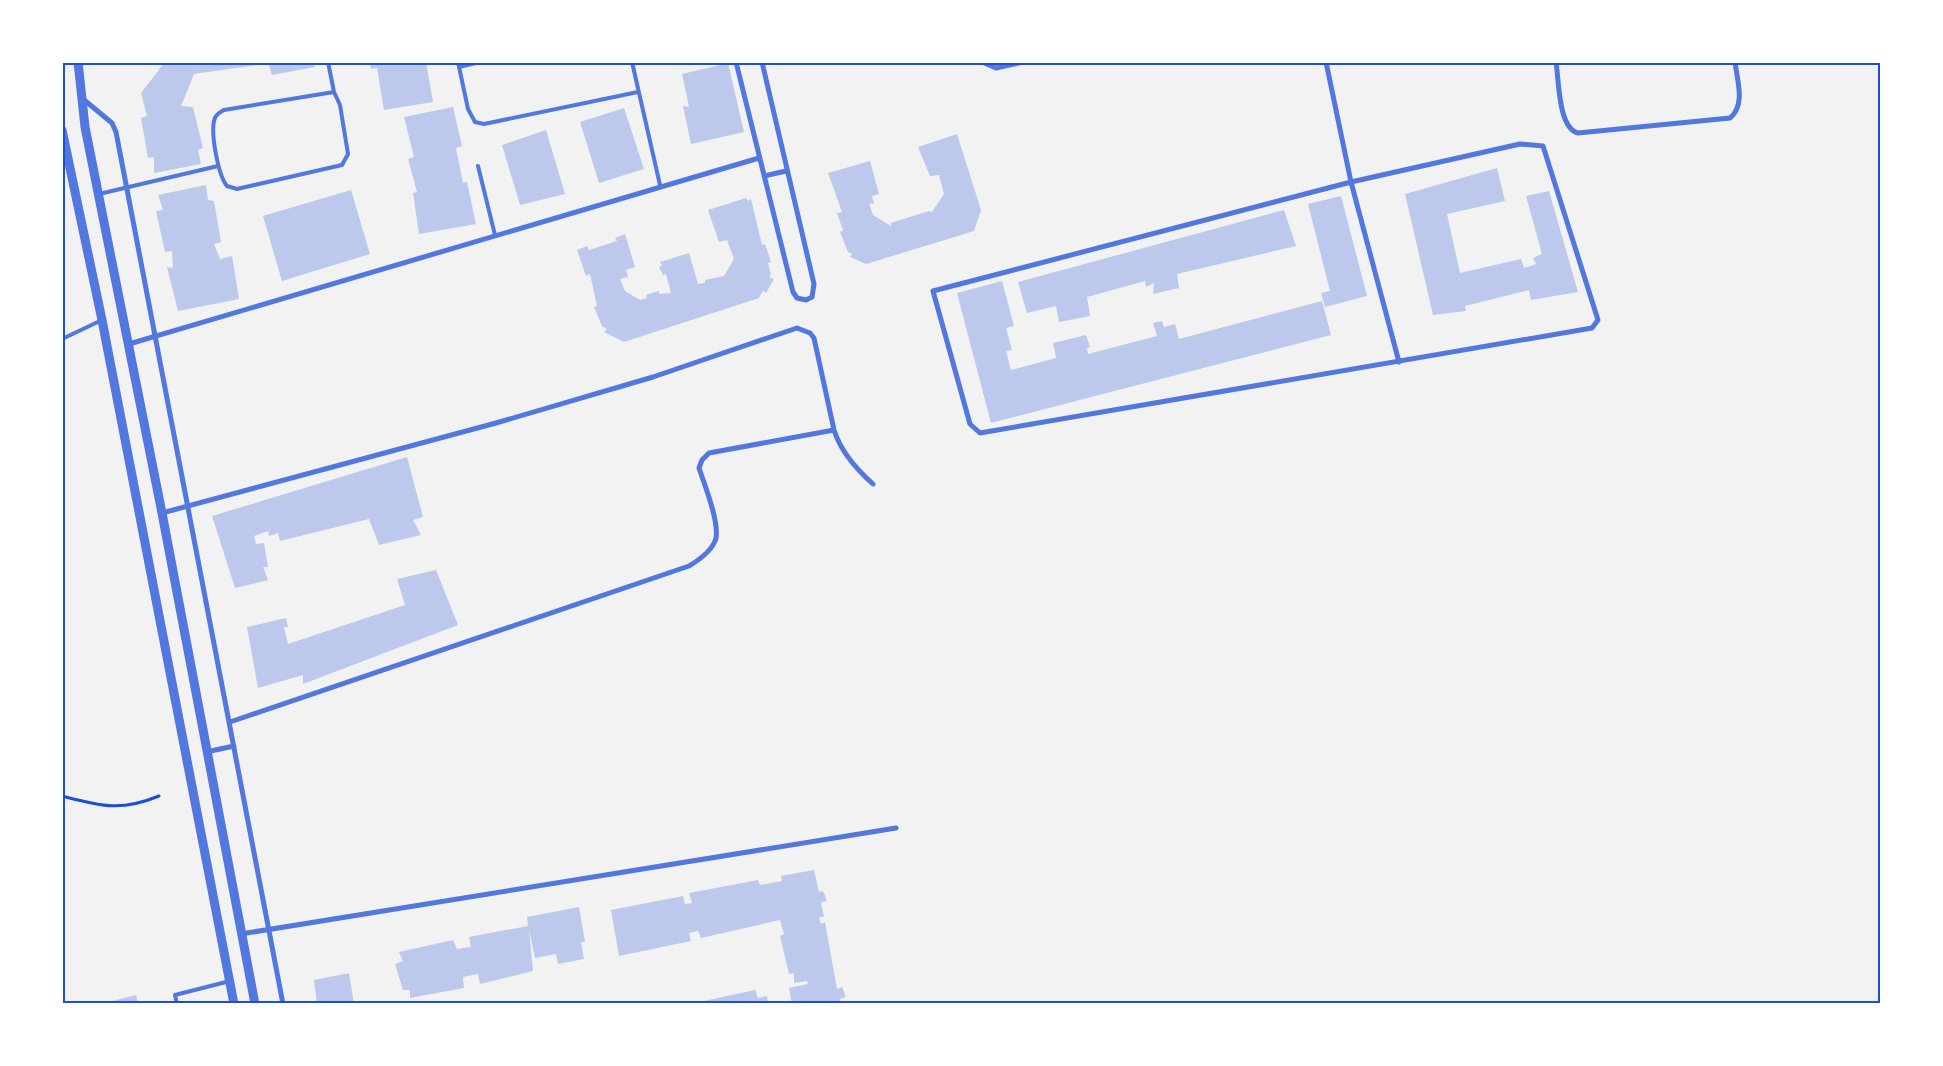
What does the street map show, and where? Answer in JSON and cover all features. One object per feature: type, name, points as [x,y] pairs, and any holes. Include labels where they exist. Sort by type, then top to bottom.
[{"type":"street","points":[[78,62],[81,97],[99,194],[162,513],[255,1004]]},
{"type":"street","points":[[736,62],[793,292],[797,298],[806,300],[812,297],[814,284],[762,62]]},
{"type":"street","points":[[982,62],[996,68],[1023,62]]},
{"type":"street","points":[[1326,62],[1351,182],[1399,362]]},
{"type":"street","points":[[1556,62],[1564,120],[1570,130],[1578,132],[1730,118],[1736,111],[1739,102],[1735,62]]},
{"type":"street","points":[[81,97],[112,123],[116,132],[283,1004]]},
{"type":"street","points":[[63,131],[102,320],[234,1004]]},
{"type":"street","points":[[1520,144],[1543,146],[1598,320],[1592,328],[980,432],[970,424],[933,291],[1351,182],[1520,144]]},
{"type":"street","points":[[128,344],[660,185],[759,158]]},
{"type":"street","points":[[764,176],[786,171]]},
{"type":"street","points":[[162,513],[653,377],[797,328],[810,333],[814,338],[836,438],[854,466],[873,484]]},
{"type":"street","points":[[230,722],[689,566],[705,554],[716,538],[715,521],[700,468],[702,460],[709,453],[834,430]]},
{"type":"street","points":[[206,752],[234,746]]},
{"type":"street","points":[[241,934],[896,828]]},
{"type":"lane","points":[[328,62],[334,92],[340,105],[348,154],[342,165],[237,188],[227,186],[218,166],[213,122],[216,115],[224,110],[334,92]]},
{"type":"lane","points":[[480,62],[458,65],[468,109],[475,122],[484,124],[638,92]]},
{"type":"lane","points":[[632,62],[660,185]]},
{"type":"lane","points":[[99,194],[218,166]]},
{"type":"lane","points":[[478,166],[495,235]]},
{"type":"lane","points":[[62,339],[102,320]]},
{"type":"lane","points":[[177,1004],[175,994],[230,981]]},
{"type":"path","points":[[62,796],[110,808],[137,804],[159,796]]},
{"type":"building","points":[[165,62],[265,64],[194,74],[181,106],[193,107],[203,148],[198,150],[201,164],[154,173],[154,157],[148,158],[141,118],[147,116],[141,93]]},
{"type":"building","points":[[268,62],[314,62],[315,67],[272,75]]},
{"type":"building","points":[[370,62],[426,62],[433,102],[384,110],[377,68],[371,69]]},
{"type":"building","points":[[728,63],[744,132],[691,144],[683,106],[689,107],[682,74]]},
{"type":"building","points":[[453,107],[462,146],[456,148],[463,183],[467,182],[476,224],[419,234],[413,193],[417,192],[408,159],[414,157],[404,117]]},
{"type":"building","points":[[624,108],[644,169],[599,183],[580,122]]},
{"type":"building","points":[[546,130],[565,194],[520,205],[502,145]]},
{"type":"building","points":[[957,134],[981,210],[974,231],[866,264],[850,257],[852,254],[848,252],[840,232],[843,230],[837,213],[842,212],[828,173],[870,161],[879,194],[872,196],[874,204],[869,203],[873,215],[891,226],[891,223],[929,211],[932,212],[944,194],[939,175],[930,176],[918,147]]},
{"type":"building","points":[[1497,168],[1505,201],[1447,214],[1460,273],[1521,259],[1524,268],[1536,264],[1533,258],[1542,254],[1526,196],[1549,191],[1578,292],[1531,300],[1529,290],[1465,306],[1466,311],[1433,315],[1405,194]]},
{"type":"building","points":[[206,185],[208,200],[214,201],[221,242],[214,244],[220,259],[232,256],[239,299],[178,311],[167,267],[173,268],[172,251],[165,252],[156,211],[163,210],[158,195]]},
{"type":"building","points":[[351,190],[370,254],[282,281],[263,216]]},
{"type":"building","points":[[1341,196],[1367,296],[1325,307],[1321,293],[1330,291],[1308,204]]},
{"type":"building","points":[[746,198],[748,201],[751,199],[762,245],[765,244],[771,262],[768,263],[771,275],[769,277],[774,279],[766,293],[763,290],[759,298],[624,342],[604,332],[607,329],[602,326],[594,307],[597,306],[590,274],[586,276],[577,250],[587,246],[589,250],[617,241],[615,238],[625,234],[635,267],[626,270],[628,277],[620,279],[625,291],[640,300],[647,298],[646,295],[659,291],[659,294],[671,293],[666,274],[663,275],[659,267],[662,266],[660,262],[689,253],[698,284],[705,283],[705,280],[724,276],[734,259],[727,240],[719,242],[708,210]]},
{"type":"building","points":[[1284,210],[1296,246],[1177,274],[1179,288],[1153,294],[1154,283],[1146,287],[1145,281],[1087,297],[1090,316],[1059,322],[1056,306],[1027,313],[1018,282]]},
{"type":"building","points":[[1002,281],[1014,326],[1006,328],[1012,350],[1006,351],[1011,370],[1056,358],[1053,343],[1086,335],[1090,347],[1087,348],[1088,354],[1157,336],[1153,323],[1162,321],[1164,327],[1175,324],[1179,339],[1322,301],[1331,335],[991,423],[957,293]]},
{"type":"building","points":[[407,457],[423,517],[413,520],[421,535],[379,545],[369,519],[280,541],[278,533],[269,536],[268,531],[254,536],[256,544],[264,543],[268,567],[263,567],[268,580],[235,588],[212,516]]},
{"type":"building","points":[[436,570],[458,625],[303,684],[303,675],[258,688],[247,627],[286,618],[288,627],[284,627],[288,644],[405,605],[397,579]]},
{"type":"building","points":[[814,870],[819,892],[823,891],[827,901],[821,902],[824,917],[819,917],[821,924],[825,922],[837,989],[842,987],[846,997],[840,999],[841,1004],[792,1004],[789,988],[808,984],[807,981],[794,983],[794,973],[789,974],[780,936],[784,934],[780,920],[701,938],[698,931],[689,933],[691,941],[619,956],[611,910],[683,896],[685,904],[692,903],[689,893],[758,880],[760,885],[782,881],[781,876]]},
{"type":"building","points":[[579,907],[585,942],[581,942],[584,959],[558,964],[556,954],[535,958],[529,929],[533,971],[480,984],[478,974],[463,977],[464,988],[410,998],[410,990],[403,990],[395,964],[403,961],[399,952],[453,940],[457,949],[471,947],[469,937],[528,926],[527,917]]},
{"type":"building","points":[[349,973],[354,1004],[317,1004],[314,980]]},
{"type":"building","points":[[755,990],[758,998],[767,996],[768,1004],[690,1004]]},
{"type":"building","points":[[136,995],[138,1004],[108,1004],[108,1002]]}]
